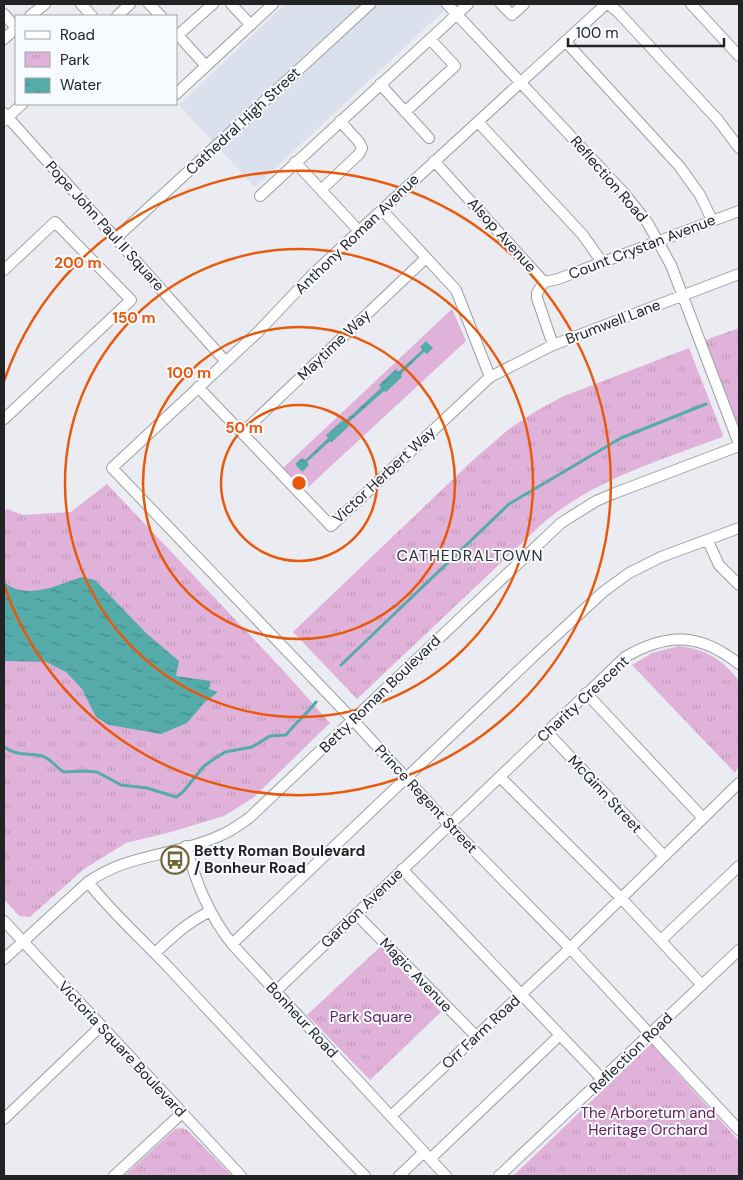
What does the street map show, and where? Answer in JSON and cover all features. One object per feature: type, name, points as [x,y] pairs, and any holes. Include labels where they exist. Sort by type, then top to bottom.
[{"type":"street","points":[[31,15],[45,4]]},
{"type":"street","points":[[81,4],[91,15]]},
{"type":"street","points":[[118,15],[130,4]]},
{"type":"street","points":[[149,4],[160,15]]},
{"type":"street","points":[[178,33],[213,4]]},
{"type":"street","points":[[231,4],[251,25]]},
{"type":"street","points":[[178,92],[273,4]]},
{"type":"street","name":"Cathedral High Street","points":[[116,238],[370,4]]},
{"type":"street","name":"Reflection Road","points":[[447,4],[521,81],[628,197],[644,217],[670,265],[739,445]]},
{"type":"street","points":[[260,196],[468,4]]},
{"type":"street","points":[[501,4],[512,15],[524,4]]},
{"type":"street","points":[[607,4],[618,12],[698,97],[729,133],[739,148]]},
{"type":"street","name":"Anthony Roman Avenue","points":[[112,468],[258,332],[311,276],[359,231],[607,4]]},
{"type":"street","points":[[691,4],[739,56]]},
{"type":"street","points":[[4,14],[15,27]]},
{"type":"street","points":[[4,39],[15,29]]},
{"type":"street","points":[[178,35],[206,66]]},
{"type":"street","points":[[405,112],[455,66],[430,39]]},
{"type":"street","points":[[565,41],[680,167],[700,195],[712,220]]},
{"type":"street","points":[[380,84],[429,138]]},
{"type":"street","points":[[5,117],[21,105]]},
{"type":"street","name":"Pope John Paul II Square","points":[[5,117],[226,362]]},
{"type":"street","points":[[321,190],[359,154],[362,148],[340,121]]},
{"type":"street","points":[[478,122],[582,234],[602,262]]},
{"type":"street","name":"Alsop Avenue","points":[[434,161],[544,282],[537,293],[537,298],[553,344]]},
{"type":"street","points":[[295,162],[359,231]]},
{"type":"street","points":[[382,210],[456,290],[490,377]]},
{"type":"street","name":"Count Crystan Avenue","points":[[544,282],[558,279],[739,211]]},
{"type":"street","points":[[4,270],[55,222],[131,300],[4,419]]},
{"type":"street","name":"Maytime Way","points":[[242,433],[426,258]]},
{"type":"street","name":"Brumwell Lane","points":[[490,377],[553,344],[739,274]]},
{"type":"street","name":"Victor Herbert Way","points":[[198,387],[331,526],[490,377]]},
{"type":"street","name":"Betty Roman Boulevard","points":[[4,959],[88,882],[111,868],[126,862],[218,837],[248,818],[561,523],[596,501],[739,445]]},
{"type":"street","name":"Prince Regent Street","points":[[112,468],[353,720],[450,826],[570,948],[739,1130]]},
{"type":"street","points":[[232,944],[603,592],[637,569],[661,557],[739,528]]},
{"type":"street","points":[[708,541],[719,565],[739,585]]},
{"type":"street","name":"Charity Crescent","points":[[450,826],[586,693],[625,657],[644,646],[672,638],[701,642],[722,652],[739,664]]},
{"type":"street","points":[[586,693],[703,818]]},
{"type":"street","name":"McGinn Street","points":[[547,732],[664,856]]},
{"type":"street","points":[[500,777],[621,898],[702,985]]},
{"type":"street","points":[[570,948],[739,783]]},
{"type":"street","name":"Gardon Avenue","points":[[276,991],[402,869],[450,826]]},
{"type":"street","name":"Bonheur Road","points":[[186,846],[191,865],[209,912],[232,944],[446,1176]]},
{"type":"street","points":[[661,940],[739,866]]},
{"type":"street","points":[[402,869],[603,1080]]},
{"type":"street","points":[[88,882],[98,895],[156,953],[365,1176]]},
{"type":"street","points":[[156,953],[188,924],[209,912]]},
{"type":"street","name":"Magic Avenue","points":[[356,914],[476,1036]]},
{"type":"street","name":"Victoria Square Boulevard","points":[[4,922],[242,1176]]},
{"type":"street","name":"Orr Farm Road","points":[[391,1116],[570,948]]},
{"type":"street","name":"Reflection Road","points":[[499,1176],[739,950]]},
{"type":"street","points":[[4,1119],[101,1026]]},
{"type":"street","points":[[399,1176],[427,1156],[560,1035]]},
{"type":"street","points":[[114,1176],[182,1113]]},
{"type":"shaded area","points":[[285,4],[451,4],[255,187],[179,105]]},
{"type":"green space","points":[[452,309],[466,341],[304,491],[282,469]]},
{"type":"green space","points":[[739,328],[739,446],[700,342]]},
{"type":"green space","points":[[689,348],[723,435],[722,437],[627,473],[561,509],[541,525],[357,699],[293,632],[473,460],[509,429],[536,411],[564,396]]},
{"type":"green space","points":[[107,484],[282,669],[330,723],[253,798],[224,816],[126,843],[84,869],[30,917],[19,916],[4,899],[4,512],[7,509],[23,515],[71,512]]},
{"type":"green space","points":[[679,646],[697,650],[720,661],[739,681],[739,765],[735,773],[632,665],[652,653]]},
{"type":"green space","name":"Park Square","points":[[380,947],[441,1012],[370,1080],[307,1015]]},
{"type":"green space","name":"The Arboretum and Heritage Orchard","points":[[651,1044],[739,1141],[739,1176],[513,1176]]},
{"type":"green space","points":[[182,1128],[187,1130],[232,1176],[124,1176],[175,1129]]},
{"type":"water","points":[[426,341],[433,348],[427,354],[424,352],[401,374],[402,377],[386,392],[384,391],[348,423],[349,426],[307,462],[309,465],[302,472],[295,464],[302,458],[305,460],[328,438],[326,435],[343,420],[345,421],[381,388],[379,385],[396,369],[398,372],[422,350],[420,347]]},
{"type":"water","points":[[82,577],[95,580],[147,634],[179,661],[176,676],[211,681],[209,689],[218,692],[204,703],[187,723],[161,734],[109,725],[96,717],[82,689],[66,672],[46,662],[4,661],[4,582],[13,588],[32,591],[42,590]]},
{"type":"waterway","points":[[341,665],[509,504],[621,438],[706,404]]},
{"type":"waterway","points":[[4,747],[18,753],[45,757],[64,772],[97,772],[121,785],[147,788],[176,797],[183,792],[204,766],[225,752],[252,747],[270,736],[286,735],[316,702]]},
{"type":"place","name":"Betty Roman Boulevard / Bonheur Road","points":[[175,860]]},
{"type":"district","name":"CATHEDRALTOWN","points":[[470,555]]}]
